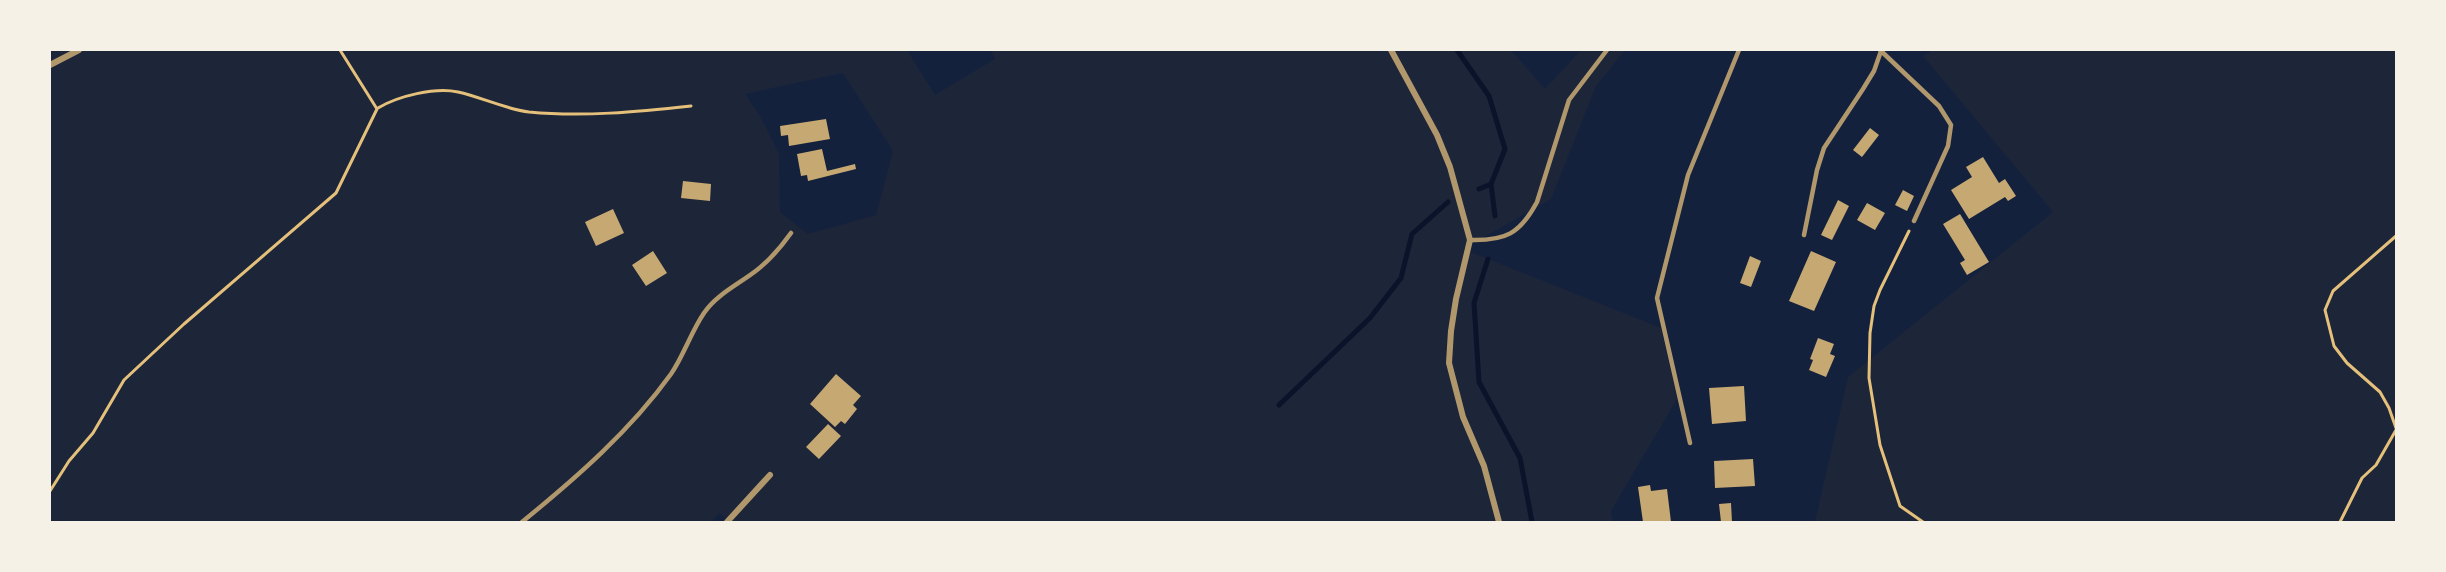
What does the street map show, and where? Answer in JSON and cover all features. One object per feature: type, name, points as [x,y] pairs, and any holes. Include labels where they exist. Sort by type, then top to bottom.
[{"type":"street","points":[[50,65],[79,50]]},
{"type":"street","points":[[1391,50],[1437,135],[1450,166],[1470,240],[1456,299],[1449,363],[1463,417],[1484,466],[1499,522]]},
{"type":"street","points":[[727,522],[770,475]]},
{"type":"lane","points":[[1470,240],[1492,241],[1507,236],[1520,229],[1530,216],[1537,202],[1569,100],[1607,50]]},
{"type":"lane","points":[[1690,443],[1657,298],[1688,175],[1738,50]]},
{"type":"lane","points":[[1804,235],[1817,170],[1824,148],[1874,71],[1880,50],[1939,106],[1951,126],[1948,146],[1914,221]]},
{"type":"lane","points":[[522,522],[622,432],[671,373],[704,313],[721,295],[758,269],[777,252],[791,233]]},
{"type":"path","points":[[340,50],[377,109]]},
{"type":"path","points":[[50,491],[69,461],[93,433],[124,380],[184,324],[336,193],[377,109],[390,101],[416,94],[455,91],[527,112],[593,113],[691,106]]},
{"type":"path","points":[[1914,221],[1874,306],[1870,333],[1869,378],[1880,445],[1900,506],[1923,522]]},
{"type":"path","points":[[2340,522],[2362,478],[2376,465],[2397,429],[2380,392],[2347,363],[2334,346],[2325,310],[2333,291],[2397,236]]},
{"type":"shaded area","points":[[50,50],[907,50],[935,95],[995,59],[990,50],[1511,50],[1545,89],[1581,50],[1625,50],[1596,86],[1551,199],[1463,249],[1661,328],[1677,399],[1611,511],[1613,522],[731,522],[719,513],[711,522],[50,522]],"holes":[[[843,73],[893,151],[876,215],[808,234],[780,212],[779,154],[760,116],[745,94]]]},
{"type":"shaded area","points":[[1933,50],[2396,50],[2396,522],[1815,522],[1848,377],[2053,212],[1923,56]]},
{"type":"building","points":[[826,119],[830,139],[789,146],[788,135],[781,136],[780,126]]},
{"type":"building","points":[[1870,128],[1879,135],[1862,157],[1853,150]]},
{"type":"building","points":[[822,149],[827,171],[855,164],[856,169],[808,181],[807,175],[801,176],[797,154]]},
{"type":"building","points":[[1983,157],[1999,183],[2005,179],[2016,196],[2008,201],[2005,197],[1969,219],[1951,190],[1972,177],[1966,167]]},
{"type":"building","points":[[683,181],[711,184],[710,201],[681,198]]},
{"type":"building","points":[[1903,190],[1914,196],[1907,211],[1895,205]]},
{"type":"building","points":[[1838,200],[1849,206],[1832,240],[1821,235]]},
{"type":"building","points":[[1867,203],[1885,213],[1875,230],[1857,220]]},
{"type":"building","points":[[613,209],[624,233],[596,246],[585,222]]},
{"type":"building","points":[[1960,214],[1989,262],[1967,275],[1960,263],[1965,260],[1943,224]]},
{"type":"building","points":[[653,251],[667,273],[646,286],[632,265]]},
{"type":"building","points":[[1811,251],[1836,262],[1814,311],[1789,301]]},
{"type":"building","points":[[1750,256],[1761,261],[1751,287],[1740,283]]},
{"type":"building","points":[[1818,338],[1834,344],[1830,354],[1835,356],[1826,377],[1809,370],[1813,360],[1810,359]]},
{"type":"building","points":[[836,374],[861,396],[853,405],[857,409],[845,424],[841,421],[835,427],[810,404]]},
{"type":"building","points":[[1744,386],[1746,421],[1712,424],[1709,388]]},
{"type":"building","points":[[828,424],[841,436],[819,459],[806,447]]},
{"type":"building","points":[[1753,459],[1755,486],[1715,488],[1714,461]]},
{"type":"building","points":[[1650,485],[1651,491],[1667,489],[1671,522],[1643,522],[1638,487]]},
{"type":"building","points":[[1731,503],[1732,522],[1721,522],[1719,504]]},
{"type":"waterway","points":[[1457,50],[1489,96],[1505,149],[1491,184],[1495,216]]},
{"type":"waterway","points":[[1479,189],[1491,184]]},
{"type":"waterway","points":[[1279,405],[1370,318],[1401,278],[1412,234],[1448,202]]},
{"type":"waterway","points":[[1488,259],[1474,303],[1479,382],[1520,458],[1532,522]]}]
